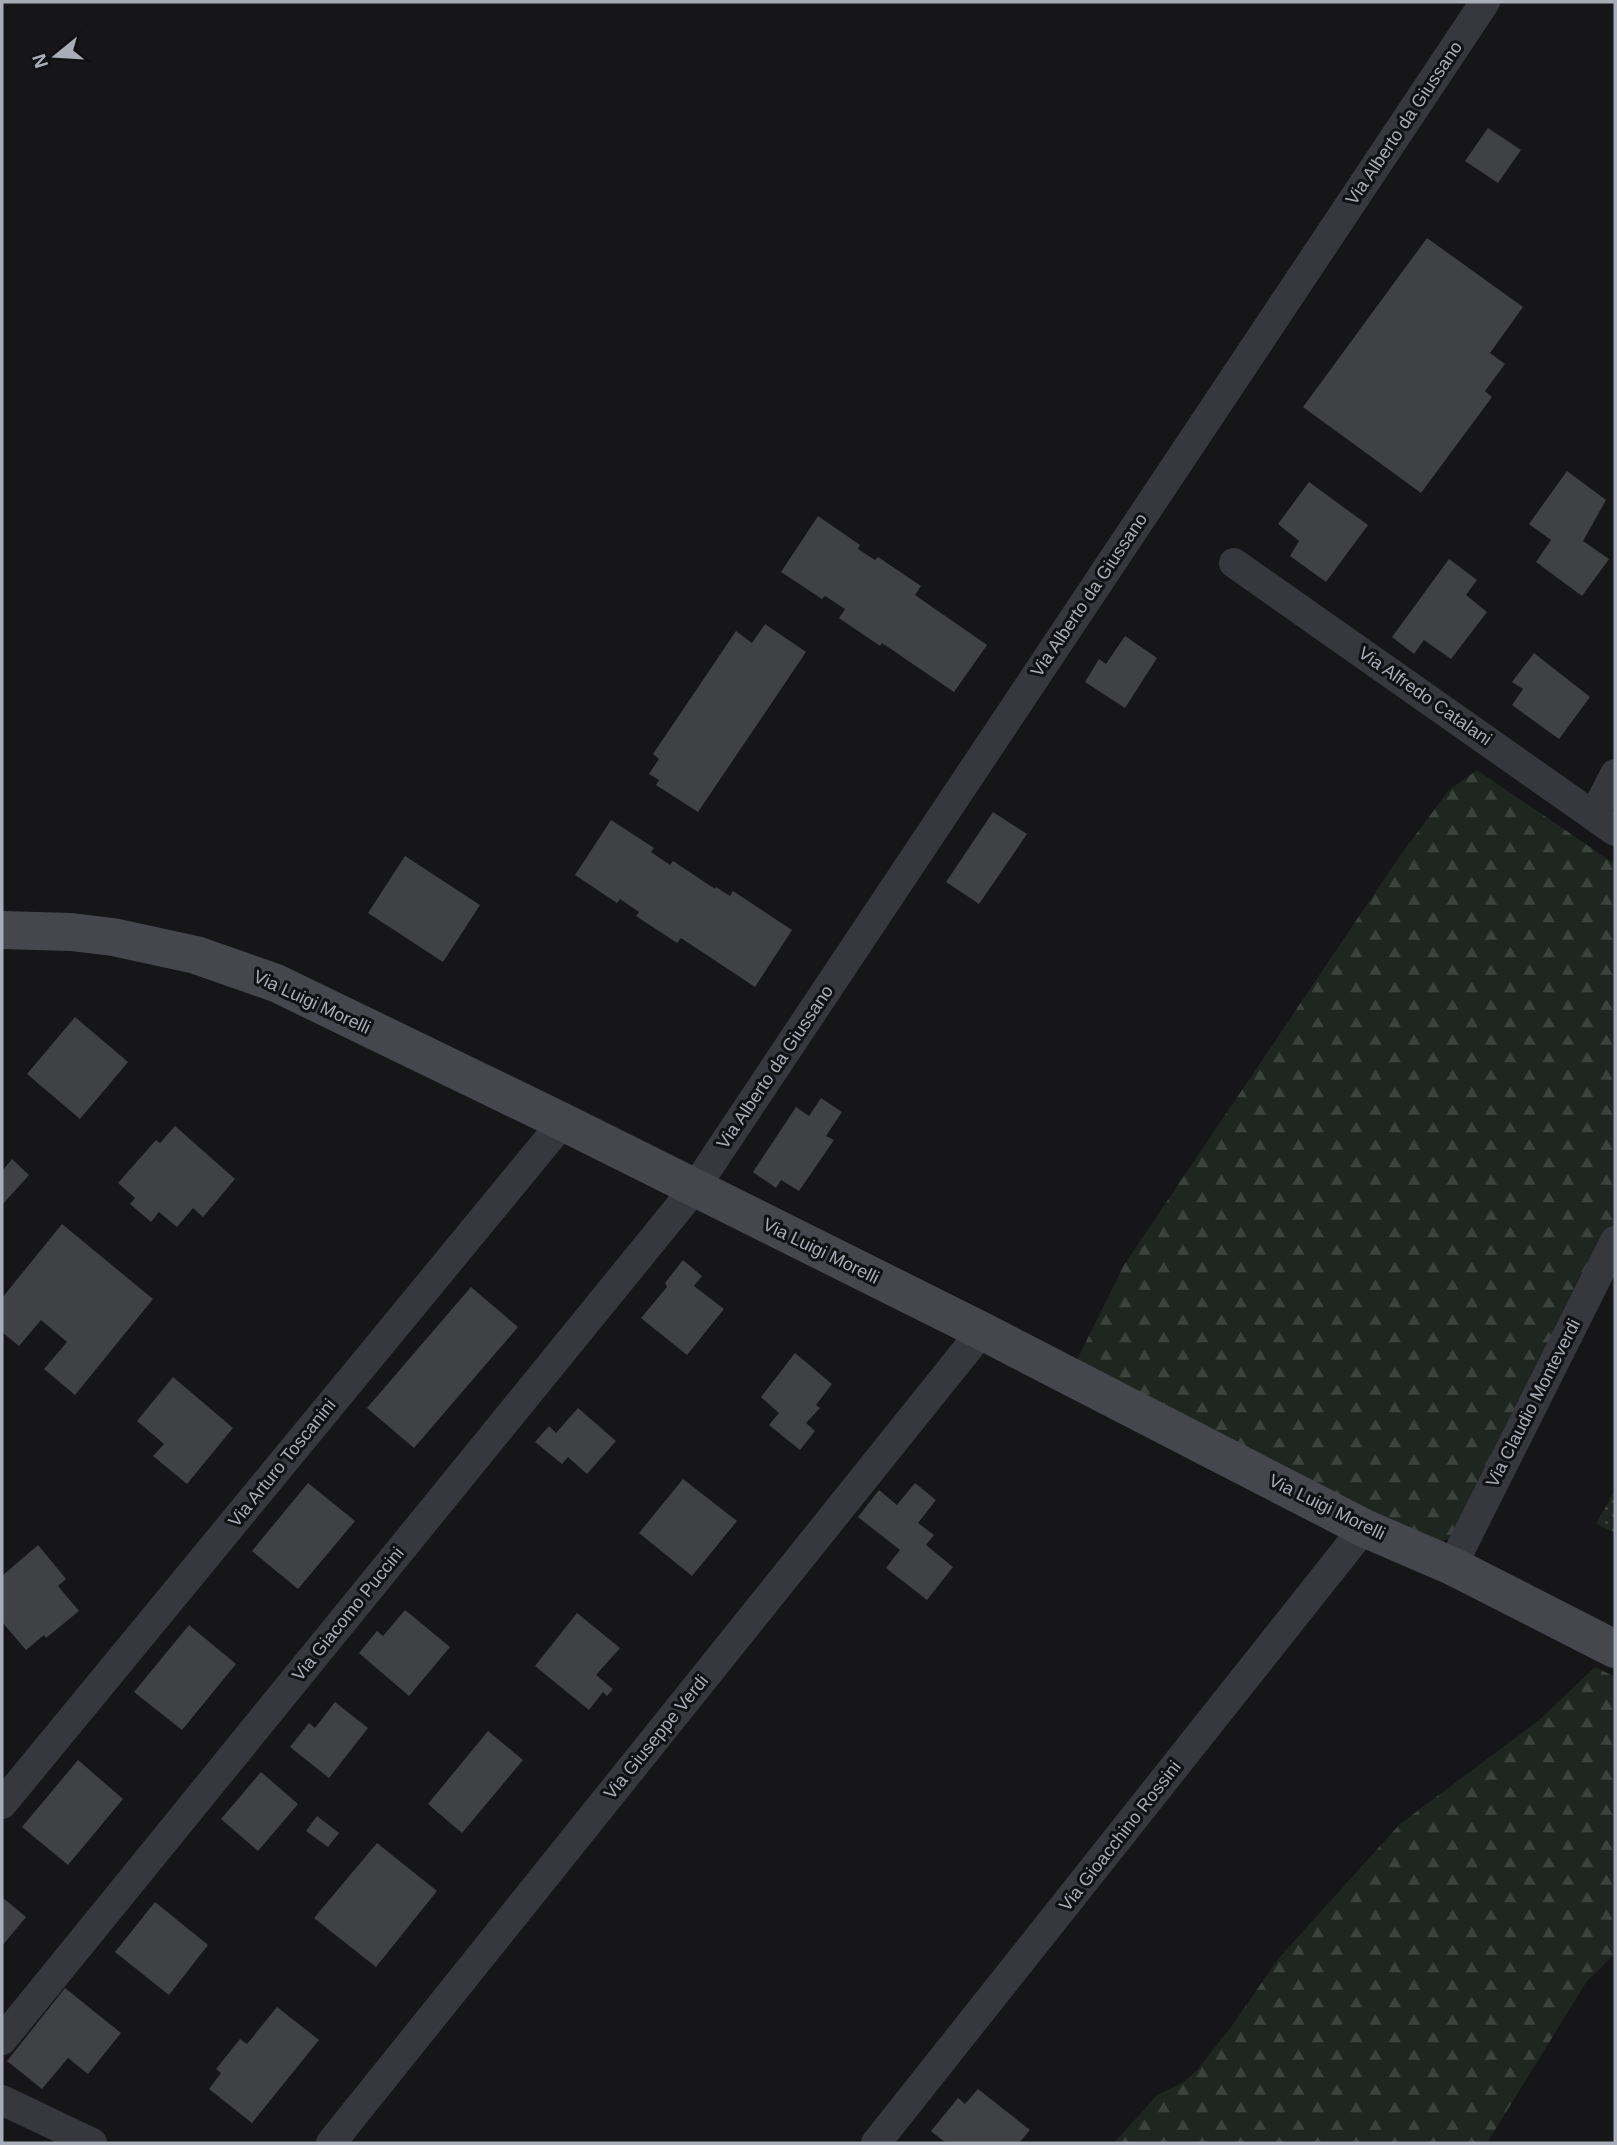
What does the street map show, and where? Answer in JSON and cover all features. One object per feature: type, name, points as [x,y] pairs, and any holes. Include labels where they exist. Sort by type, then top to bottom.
[{"type":"main road","name":"Via Luigi Morelli","points":[[2,930],[71,932],[113,937],[196,955],[276,983],[563,1122],[982,1331],[1364,1528],[1452,1566],[1615,1648]]},
{"type":"street","name":"Via Alberto da Giussano","points":[[694,1189],[1485,2]]},
{"type":"street","name":"Via Alfredo Catalani","points":[[1234,563],[1605,823]]},
{"type":"street","points":[[1605,823],[1615,774]]},
{"type":"street","name":"Via Arturo Toscanini","points":[[2,1804],[563,1122]]},
{"type":"street","name":"Via Giacomo Puccini","points":[[2,2040],[694,1189]]},
{"type":"street","name":"Via Claudio Monteverdi","points":[[1452,1566],[1615,1241]]},
{"type":"street","name":"Via Giuseppe Verdi","points":[[331,2143],[982,1331]]},
{"type":"street","name":"Via Gioacchino Rossini","points":[[876,2143],[1364,1528]]},
{"type":"street","points":[[2,2100],[92,2143]]},
{"type":"green space","points":[[1477,770],[1615,864],[1615,1229],[1455,1537],[1439,1542],[1424,1538],[1074,1366],[1124,1265],[1399,857],[1449,790]]},
{"type":"green space","points":[[1615,1490],[1615,1533],[1596,1524]]},
{"type":"green space","points":[[1595,1667],[1615,1677],[1615,1954],[1587,1981],[1487,2143],[1114,2143],[1157,2095],[1184,2082],[1197,2070],[1231,2027],[1278,1959],[1400,1824],[1538,1721]]},
{"type":"building","points":[[1488,128],[1521,150],[1498,183],[1465,161]]},
{"type":"building","points":[[1427,238],[1523,307],[1490,353],[1505,364],[1485,391],[1492,397],[1421,493],[1303,407]]},
{"type":"building","points":[[1567,471],[1606,500],[1583,541],[1609,559],[1582,596],[1536,562],[1551,540],[1529,524]]},
{"type":"building","points":[[1309,482],[1368,525],[1326,582],[1290,556],[1299,541],[1278,524]]},
{"type":"building","points":[[818,516],[860,545],[858,549],[875,560],[878,557],[921,586],[915,595],[987,645],[954,692],[882,643],[880,646],[839,618],[845,609],[825,596],[822,599],[781,572]]},
{"type":"building","points":[[1449,559],[1477,580],[1466,595],[1487,612],[1451,659],[1424,640],[1414,654],[1392,637]]},
{"type":"building","points":[[765,624],[806,652],[698,812],[656,785],[659,780],[649,774],[659,759],[653,754],[736,631],[752,643]]},
{"type":"building","points":[[1125,636],[1157,658],[1125,708],[1085,682],[1099,659],[1106,664]]},
{"type":"building","points":[[1534,653],[1590,697],[1559,739],[1512,705],[1523,689],[1512,682]]},
{"type":"building","points":[[993,812],[1027,834],[979,904],[946,882]]},
{"type":"building","points":[[611,820],[654,848],[651,852],[670,865],[673,861],[730,896],[733,891],[792,930],[755,987],[681,938],[677,943],[636,916],[639,912],[620,899],[617,903],[575,875]]},
{"type":"building","points":[[405,856],[480,905],[443,962],[368,913]]},
{"type":"building","points":[[75,1017],[128,1062],[80,1119],[27,1074]]},
{"type":"building","points":[[821,1098],[842,1112],[826,1136],[834,1140],[799,1191],[781,1180],[776,1188],[753,1172],[796,1107],[809,1116]]},
{"type":"building","points":[[175,1126],[235,1179],[203,1217],[193,1208],[177,1227],[159,1212],[151,1222],[130,1204],[135,1198],[118,1183],[156,1140],[160,1143]]},
{"type":"building","points":[[12,1159],[29,1175],[2,1205],[2,1171]]},
{"type":"building","points":[[62,1224],[153,1299],[75,1395],[44,1369],[67,1342],[41,1320],[19,1346],[2,1332],[2,1298]]},
{"type":"building","points":[[683,1260],[702,1276],[694,1286],[724,1309],[687,1355],[641,1318],[667,1287],[665,1283]]},
{"type":"building","points":[[471,1287],[518,1327],[414,1448],[367,1408]]},
{"type":"building","points":[[795,1353],[832,1384],[816,1405],[820,1408],[806,1423],[815,1431],[800,1450],[769,1425],[779,1413],[761,1397]]},
{"type":"building","points":[[173,1377],[233,1428],[187,1484],[153,1456],[164,1444],[137,1421]]},
{"type":"building","points":[[578,1408],[616,1441],[587,1474],[568,1457],[562,1464],[535,1442],[549,1426],[556,1433]]},
{"type":"building","points":[[683,1479],[737,1521],[692,1576],[639,1533]]},
{"type":"building","points":[[308,1483],[355,1521],[298,1589],[252,1551]]},
{"type":"building","points":[[915,1483],[936,1500],[918,1523],[934,1535],[926,1545],[953,1567],[927,1600],[886,1568],[900,1550],[858,1517],[879,1490],[897,1505]]},
{"type":"building","points":[[38,1545],[66,1579],[58,1586],[79,1611],[46,1638],[44,1635],[26,1650],[2,1622],[2,1576]]},
{"type":"building","points":[[405,1610],[450,1647],[409,1696],[359,1653],[377,1631],[383,1636]]},
{"type":"building","points":[[577,1613],[620,1648],[596,1675],[613,1689],[607,1696],[603,1692],[589,1710],[535,1666]]},
{"type":"building","points":[[189,1625],[236,1664],[182,1730],[134,1692]]},
{"type":"building","points":[[335,1702],[368,1728],[329,1778],[290,1747],[309,1723],[315,1728]]},
{"type":"building","points":[[488,1731],[523,1760],[462,1833],[428,1804]]},
{"type":"building","points":[[78,1760],[123,1799],[68,1865],[22,1827]]},
{"type":"building","points":[[261,1772],[298,1804],[258,1851],[221,1819]]},
{"type":"building","points":[[317,1816],[339,1833],[328,1847],[306,1831]]},
{"type":"building","points":[[377,1843],[437,1891],[376,1967],[314,1918]]},
{"type":"building","points":[[2,1897],[26,1917],[2,1946]]},
{"type":"building","points":[[155,1902],[208,1945],[169,1995],[115,1952]]},
{"type":"building","points":[[65,1988],[121,2033],[88,2074],[68,2058],[42,2089],[7,2061]]},
{"type":"building","points":[[277,2007],[319,2040],[252,2123],[209,2089],[221,2073],[216,2069],[240,2039],[247,2044]]},
{"type":"building","points":[[978,2089],[1030,2130],[1019,2143],[946,2143],[931,2131],[958,2098],[965,2104]]}]
